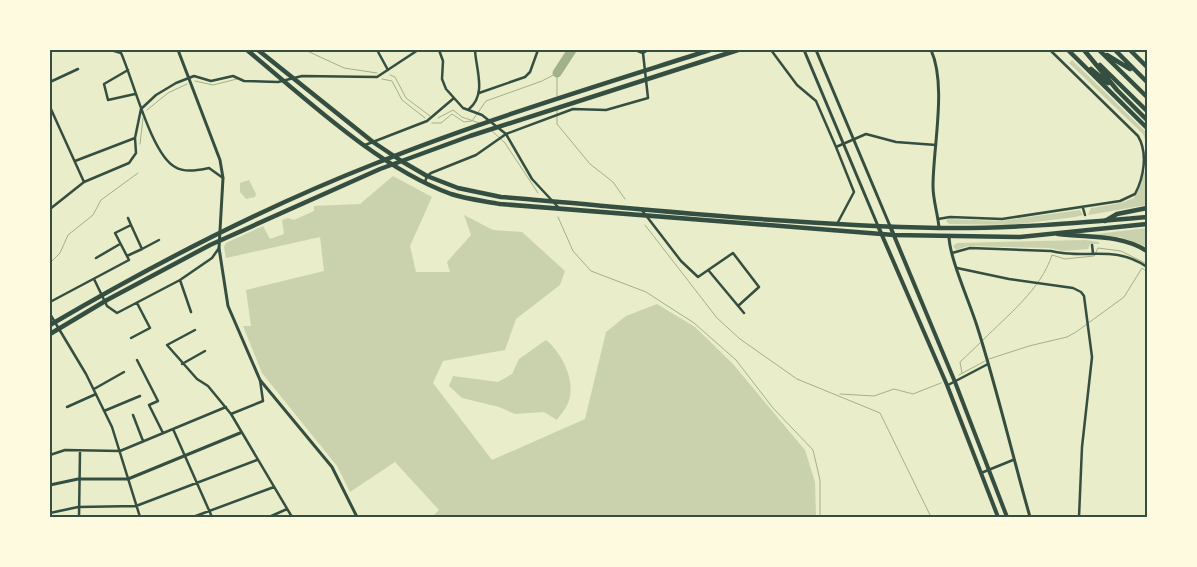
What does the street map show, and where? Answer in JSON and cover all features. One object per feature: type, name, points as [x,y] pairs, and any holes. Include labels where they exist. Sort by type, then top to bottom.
[{"type":"highway","points":[[247,50],[365,145],[424,183],[453,195],[500,204],[560,210],[894,235],[1020,237],[1147,224]]},
{"type":"highway","points":[[258,50],[373,142],[427,176],[466,190],[501,197],[837,224],[939,228],[1002,227],[1147,217]]},
{"type":"highway","points":[[50,325],[104,293],[212,235],[374,164],[464,130],[710,50]]},
{"type":"highway","points":[[50,334],[107,300],[210,245],[380,169],[470,136],[738,50]]},
{"type":"highway","points":[[1068,50],[1117,90],[1146,118]]},
{"type":"highway","points":[[1068,50],[1147,128]]},
{"type":"highway","points":[[1084,50],[1117,90]]},
{"type":"highway","points":[[1084,50],[1147,111]]},
{"type":"highway","points":[[1099,50],[1135,72]]},
{"type":"highway","points":[[1099,50],[1147,97]]},
{"type":"highway","points":[[1115,50],[1147,82]]},
{"type":"highway","points":[[1130,50],[1147,67]]},
{"type":"highway","points":[[1105,221],[1117,214],[1147,208]]},
{"type":"highway","points":[[1058,234],[1112,238],[1129,242],[1147,251]]},
{"type":"main road","points":[[878,226],[948,385],[998,517]]},
{"type":"main road","points":[[890,226],[955,382],[1007,517]]},
{"type":"street","points":[[111,50],[120,53],[128,70],[141,109],[160,151],[172,166],[186,171],[209,168],[223,178]]},
{"type":"street","points":[[178,50],[220,160],[223,178],[219,248],[228,306],[260,380],[332,467],[357,517]]},
{"type":"street","points":[[377,50],[388,70]]},
{"type":"street","points":[[50,209],[84,182],[129,163],[136,153],[136,138],[141,109],[165,89],[189,78],[198,76],[211,81],[233,76],[244,81],[278,82],[293,78],[377,77],[418,50]]},
{"type":"street","points":[[439,50],[443,61],[442,79],[454,98],[463,108],[474,110],[482,115],[505,135],[532,179],[560,210]]},
{"type":"street","points":[[469,109],[479,93],[475,50]]},
{"type":"street","points":[[518,50],[524,50]]},
{"type":"street","points":[[479,93],[525,77],[530,72],[538,50]]},
{"type":"street","points":[[635,50],[643,53]]},
{"type":"street","points":[[643,53],[648,50]]},
{"type":"street","points":[[771,50],[796,85],[816,101],[854,192],[837,224]]},
{"type":"street","points":[[804,50],[878,226]]},
{"type":"street","points":[[816,50],[890,226]]},
{"type":"street","points":[[931,50],[935,62],[937,85],[933,186],[934,204],[939,228]]},
{"type":"street","points":[[938,219],[950,217],[1002,219],[1083,208],[1132,197],[1140,180],[1144,151],[1138,136],[1050,50]]},
{"type":"street","points":[[424,183],[427,176],[476,155],[505,135],[573,109],[606,110],[648,98],[643,53]]},
{"type":"street","points":[[50,82],[78,69]]},
{"type":"street","points":[[128,70],[104,84],[108,100],[135,94]]},
{"type":"street","points":[[365,145],[427,121],[454,98]]},
{"type":"street","points":[[50,107],[84,182]]},
{"type":"street","points":[[836,147],[866,134],[896,142],[936,145]]},
{"type":"street","points":[[75,161],[136,138]]},
{"type":"street","points":[[640,208],[681,261],[697,276],[709,271],[733,253],[760,287],[738,306]]},
{"type":"street","points":[[1083,208],[1085,215]]},
{"type":"street","points":[[128,218],[142,248]]},
{"type":"street","points":[[50,302],[129,260],[114,233],[131,225]]},
{"type":"street","points":[[949,236],[952,252],[988,364],[1030,517]]},
{"type":"street","points":[[127,256],[158,240]]},
{"type":"street","points":[[96,258],[120,244]]},
{"type":"street","points":[[1092,244],[1094,253]]},
{"type":"street","points":[[94,279],[109,310],[117,313],[180,280],[212,258],[219,248]]},
{"type":"street","points":[[952,252],[970,248],[1051,251],[1063,254],[1094,253],[1121,255],[1147,267]]},
{"type":"street","points":[[958,268],[1009,279],[1073,288],[1084,296],[1092,357],[1082,447],[1079,517]]},
{"type":"street","points":[[709,271],[744,313]]},
{"type":"street","points":[[180,280],[191,312]]},
{"type":"street","points":[[131,338],[150,328],[137,303]]},
{"type":"street","points":[[50,314],[94,389],[104,410],[120,451],[140,517]]},
{"type":"street","points":[[195,330],[167,345],[182,364],[197,379],[208,386],[226,407],[292,517]]},
{"type":"street","points":[[182,364],[205,350]]},
{"type":"street","points":[[137,360],[158,401],[149,405],[163,433]]},
{"type":"street","points":[[948,385],[988,364]]},
{"type":"street","points":[[94,389],[124,372]]},
{"type":"street","points":[[231,414],[263,401],[259,385],[260,380]]},
{"type":"street","points":[[66,407],[96,394]]},
{"type":"street","points":[[104,410],[140,396]]},
{"type":"street","points":[[50,455],[66,450],[80,452],[120,451],[226,407]]},
{"type":"street","points":[[133,415],[143,441]]},
{"type":"street","points":[[173,429],[212,517]]},
{"type":"street","points":[[50,485],[78,479],[128,479],[240,433]]},
{"type":"street","points":[[79,517],[78,479],[80,452]]},
{"type":"street","points":[[50,513],[78,507],[136,506],[257,460]]},
{"type":"street","points":[[981,473],[1013,460]]},
{"type":"street","points":[[193,517],[274,487]]},
{"type":"street","points":[[268,517],[286,509]]},
{"type":"green space","points":[[1072,60],[1147,133],[1147,145],[1143,134],[1069,63]]},
{"type":"green space","points":[[1145,171],[1147,172],[1147,205],[1088,215],[1091,208],[1121,203],[1134,198]]},
{"type":"green space","points":[[393,176],[432,197],[410,246],[416,272],[450,272],[447,262],[471,235],[464,215],[493,230],[522,232],[565,271],[560,285],[516,319],[505,350],[443,361],[433,383],[492,460],[585,419],[606,332],[626,316],[657,304],[695,327],[733,364],[805,450],[815,482],[816,517],[432,517],[439,510],[395,462],[350,492],[337,466],[262,373],[243,326],[251,326],[246,290],[324,271],[320,237],[226,258],[224,247],[226,243],[263,226],[270,239],[284,234],[282,220],[288,218],[294,220],[314,211],[314,206],[360,204]]},
{"type":"green space","points":[[249,180],[256,194],[255,197],[246,199],[240,192],[240,183]]},
{"type":"green space","points":[[1080,210],[1083,215],[1011,225],[949,224],[946,221],[948,219],[1000,221]]},
{"type":"green space","points":[[1147,228],[1147,247],[1120,237],[1087,235]]},
{"type":"green space","points":[[1085,240],[1099,242],[1099,244],[1090,244],[1088,249],[1063,251],[1049,248],[968,246],[956,250],[953,246],[957,243]]},
{"type":"green space","points":[[546,340],[562,360],[571,386],[568,403],[557,420],[544,412],[515,414],[499,407],[462,398],[449,386],[453,376],[498,382],[512,374],[519,359]]},
{"type":"waterway","points":[[305,50],[344,68],[377,73]]},
{"type":"waterway","points":[[557,73],[572,50]]},
{"type":"waterway","points":[[472,121],[486,101],[542,81],[557,73],[557,96]]},
{"type":"waterway","points":[[390,75],[395,77],[406,98],[430,116]]},
{"type":"waterway","points":[[195,81],[213,85],[237,79]]},
{"type":"waterway","points":[[382,79],[392,81],[402,100],[425,118]]},
{"type":"waterway","points":[[147,110],[168,93],[187,84]]},
{"type":"waterway","points":[[438,118],[453,110],[462,117],[479,123]]},
{"type":"waterway","points":[[557,110],[557,124],[590,164],[613,182],[625,199]]},
{"type":"waterway","points":[[432,123],[441,123],[452,114],[464,122],[471,121]]},
{"type":"waterway","points":[[140,144],[143,118]]},
{"type":"waterway","points":[[491,130],[505,143],[538,193]]},
{"type":"waterway","points":[[50,263],[60,253],[68,235],[93,215],[101,200],[138,173]]},
{"type":"waterway","points":[[558,217],[573,251],[591,271],[646,292],[694,323],[736,360],[773,408],[813,450],[820,480],[820,517]]},
{"type":"waterway","points":[[645,225],[717,318],[740,339],[797,379],[880,413],[931,517]]},
{"type":"waterway","points":[[983,340],[1032,290],[1047,267],[1052,255],[1065,259],[1094,256],[1098,248],[1121,251],[1147,264]]},
{"type":"waterway","points":[[989,359],[1029,346],[1067,337],[1124,297],[1142,268],[1147,272]]},
{"type":"waterway","points":[[962,373],[960,362],[980,343]]},
{"type":"waterway","points":[[959,375],[985,361]]},
{"type":"waterway","points":[[840,394],[874,396],[894,389],[913,394],[941,383]]}]
